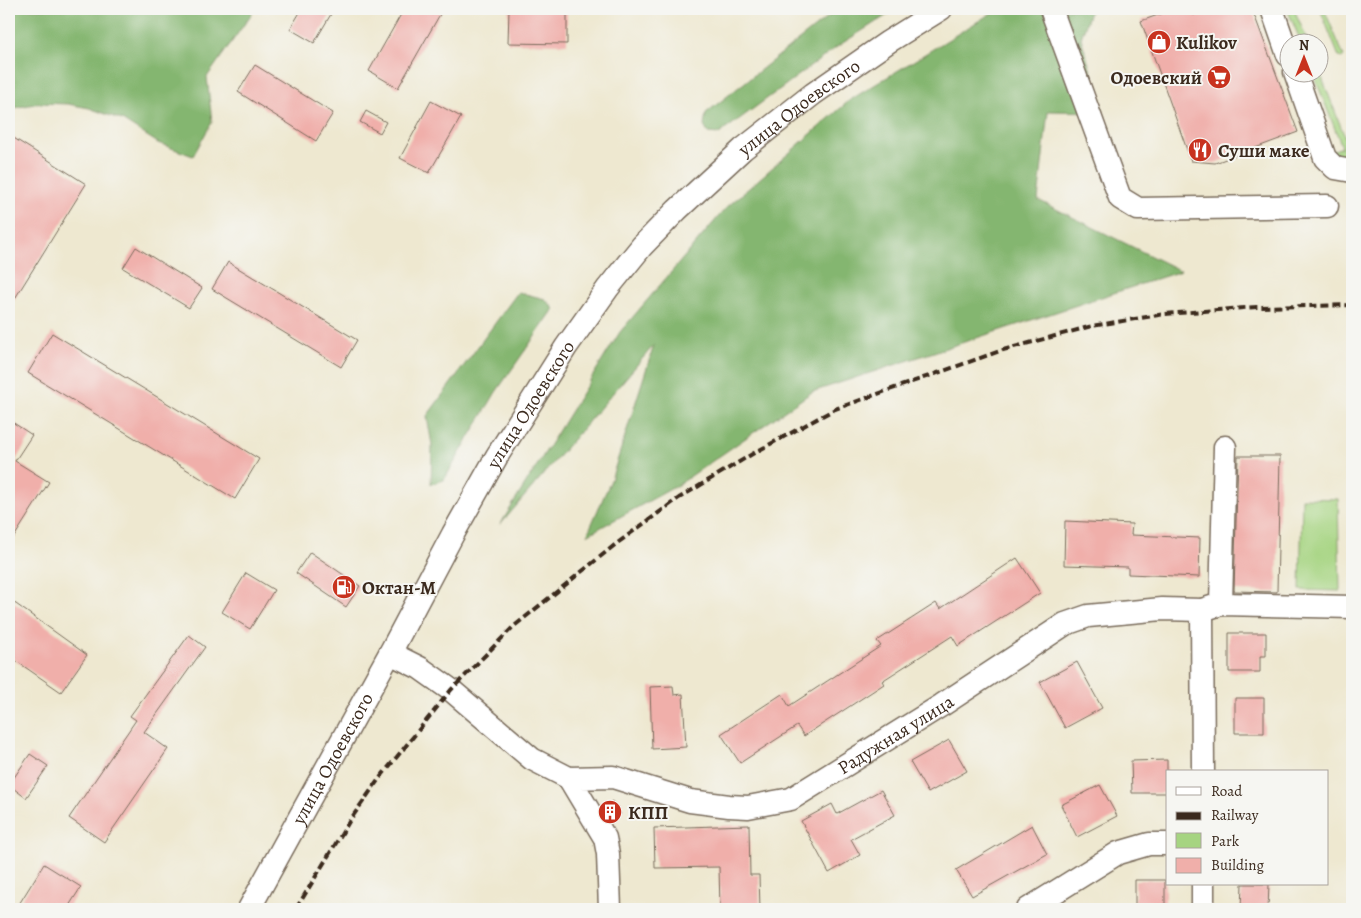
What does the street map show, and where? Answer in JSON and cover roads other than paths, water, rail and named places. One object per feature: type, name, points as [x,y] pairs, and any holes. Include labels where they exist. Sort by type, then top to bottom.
[{"type":"street","name":"улица Одоевского","points":[[249,909],[390,654],[453,534],[498,456],[566,347],[608,288],[642,246],[677,210],[743,149],[813,94],[888,42],[941,9]]},
{"type":"street","points":[[1051,9],[1120,198],[1138,209],[1327,206]]},
{"type":"street","points":[[1272,9],[1280,32]]},
{"type":"street","points":[[1298,82],[1325,158],[1335,168],[1352,170]]},
{"type":"street","points":[[1203,770],[1212,607],[1225,447]]},
{"type":"street","name":"Радужная улица","points":[[569,778],[613,777],[690,801],[729,806],[748,807],[791,798],[942,706],[1065,624],[1088,616],[1162,609],[1212,607],[1352,607]]},
{"type":"street","points":[[390,654],[420,668],[451,690],[532,760],[569,778],[605,838],[608,854],[610,909]]},
{"type":"street","points":[[1028,909],[1118,852],[1149,844],[1166,844]]},
{"type":"street","points":[[1203,886],[1203,909]]},
{"type":"railway","points":[[296,909],[350,820],[379,779],[451,690],[513,627],[616,544],[679,498],[754,453],[835,409],[1003,350],[1092,326],[1165,314],[1257,307],[1352,305]]},
{"type":"place","name":"Kulikov","points":[[1159,42]]},
{"type":"place","name":"Одоевский","points":[[1219,77]]},
{"type":"place","name":"Суши маке","points":[[1200,150]]},
{"type":"place","name":"Октан-М","points":[[344,587]]},
{"type":"place","name":"КПП","points":[[610,812]]}]
